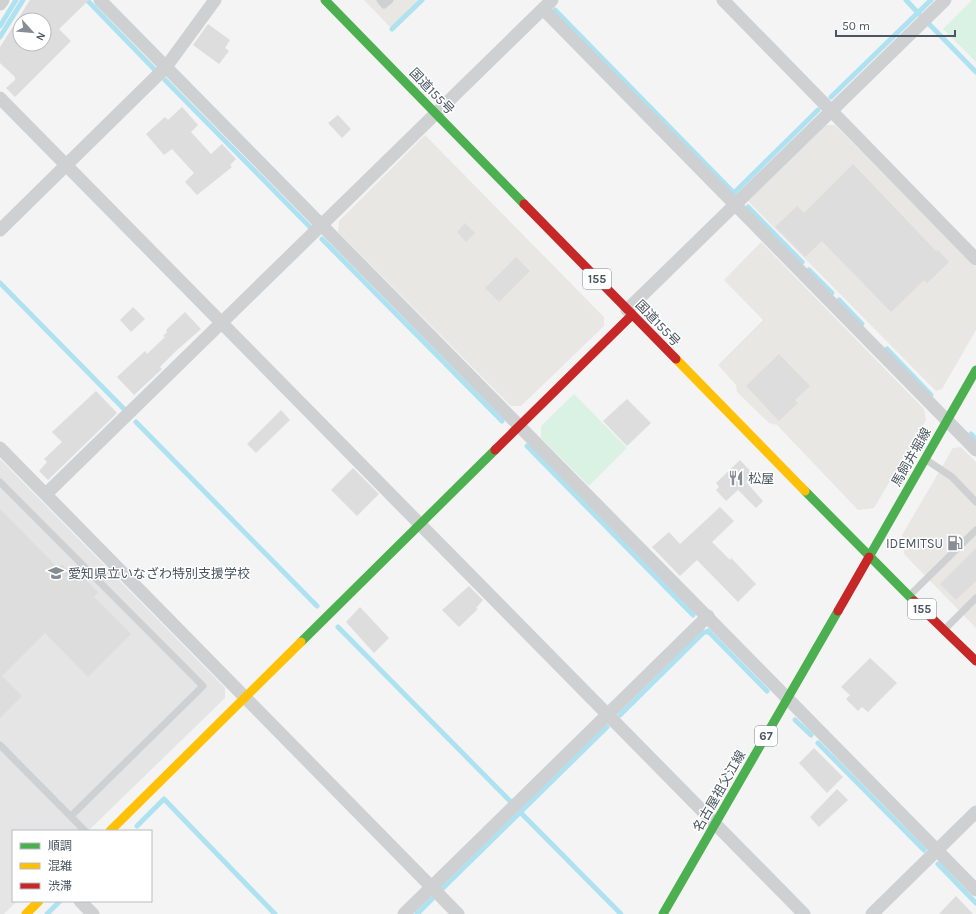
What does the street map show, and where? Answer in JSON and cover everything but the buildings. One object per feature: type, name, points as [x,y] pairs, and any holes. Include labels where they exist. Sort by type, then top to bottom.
[{"type":"main road","name":"国道155号","points":[[325,0],[869,557],[976,661]]},
{"type":"main road","points":[[111,830],[520,426],[630,313]]},
{"type":"main road","name":"馬飼井堀線","points":[[869,557],[976,370]]},
{"type":"main road","name":"名古屋祖父江線","points":[[663,914],[869,557]]},
{"type":"main road","points":[[26,914],[38,902]]},
{"type":"street","points":[[0,4],[3,0]]},
{"type":"street","points":[[100,0],[708,616],[976,890]]},
{"type":"street","points":[[0,230],[166,67],[215,0]]},
{"type":"street","points":[[723,0],[976,259]]},
{"type":"street","points":[[630,313],[735,205],[945,0]]},
{"type":"street","points":[[46,494],[547,4],[735,205],[976,450]]},
{"type":"street","points":[[0,98],[804,914]]},
{"type":"street","points":[[0,448],[458,914]]},
{"type":"street","points":[[404,914],[708,616]]},
{"type":"street","points":[[872,914],[976,812]]},
{"type":"street","points":[[81,902],[93,914]]},
{"type":"lane","points":[[380,0],[384,5],[390,0]]},
{"type":"lane","points":[[925,458],[952,477],[976,502]]},
{"type":"lane","points":[[0,482],[203,686],[71,816]]},
{"type":"lane","points":[[909,596],[976,530]]},
{"type":"lane","points":[[944,630],[976,598]]},
{"type":"lane","points":[[0,745],[84,830]]},
{"type":"shaded area","points":[[364,0],[420,0],[391,28]]},
{"type":"shaded area","points":[[826,125],[835,125],[976,267],[976,330],[942,389],[936,391],[748,201]]},
{"type":"shaded area","points":[[425,135],[604,317],[604,326],[521,406],[511,406],[338,232],[339,221]]},
{"type":"shaded area","points":[[761,242],[924,409],[926,420],[874,508],[858,510],[777,425],[769,423],[737,392],[736,385],[718,365],[763,320],[724,280]]},
{"type":"shaded area","points":[[961,447],[976,462],[976,628],[904,554],[902,535],[953,448]]},
{"type":"shaded area","name":"愛知県立いなざわ特別支援学校","points":[[0,459],[225,688],[225,698],[89,830],[12,830],[12,902],[16,902],[4,914],[0,914]]},
{"type":"green space","points":[[972,0],[976,0],[976,62],[943,29]]},
{"type":"green space","points":[[574,394],[627,448],[589,486],[541,438],[541,426]]},
{"type":"waterway","points":[[0,26],[16,0]]},
{"type":"waterway","points":[[0,37],[23,0]]},
{"type":"waterway","points":[[87,0],[154,69]]},
{"type":"waterway","points":[[392,29],[422,0]]},
{"type":"waterway","points":[[906,0],[919,14]]},
{"type":"waterway","points":[[831,97],[931,0]]},
{"type":"waterway","points":[[555,10],[734,193],[818,110]]},
{"type":"waterway","points":[[930,25],[976,72]]},
{"type":"waterway","points":[[165,80],[310,227]]},
{"type":"waterway","points":[[748,207],[802,262]]},
{"type":"waterway","points":[[322,239],[502,421]]},
{"type":"waterway","points":[[809,270],[832,293]]},
{"type":"waterway","points":[[0,283],[124,409]]},
{"type":"waterway","points":[[839,300],[862,324]]},
{"type":"waterway","points":[[887,349],[931,395]]},
{"type":"waterway","points":[[136,422],[317,606]]},
{"type":"waterway","points":[[971,434],[976,439]]},
{"type":"waterway","points":[[527,446],[693,615]]},
{"type":"waterway","points":[[338,627],[510,801]]},
{"type":"waterway","points":[[708,631],[767,691]]},
{"type":"waterway","points":[[620,715],[704,632],[709,632]]},
{"type":"waterway","points":[[795,720],[811,735]]},
{"type":"waterway","points":[[442,889],[607,727]]},
{"type":"waterway","points":[[818,743],[924,850]]},
{"type":"waterway","points":[[137,826],[164,799],[275,914]]},
{"type":"waterway","points":[[520,812],[621,914]]},
{"type":"waterway","points":[[938,864],[976,903]]},
{"type":"waterway","points":[[417,914],[432,899]]},
{"type":"waterway","points":[[47,914],[59,902]]},
{"type":"traffic: fast","points":[[325,0],[524,204]]},
{"type":"traffic: fast","points":[[869,557],[976,370]]},
{"type":"traffic: fast","points":[[301,642],[495,450]]},
{"type":"traffic: fast","points":[[805,491],[914,601]]},
{"type":"traffic: fast","points":[[663,914],[838,611]]},
{"type":"traffic: slow","points":[[676,359],[805,491]]},
{"type":"traffic: slow","points":[[111,830],[301,642]]},
{"type":"traffic: slow","points":[[26,914],[38,902]]},
{"type":"traffic: jam","points":[[524,204],[676,359]]},
{"type":"traffic: jam","points":[[495,450],[632,315]]},
{"type":"traffic: jam","points":[[838,611],[869,557]]},
{"type":"traffic: jam","points":[[914,601],[976,661]]},
{"type":"place","name":"松屋","points":[[736,478]]},
{"type":"place","name":"IDEMITSU","points":[[955,543]]},
{"type":"place","name":"愛知県立いなざわ特別支援学校","points":[[56,573]]}]
